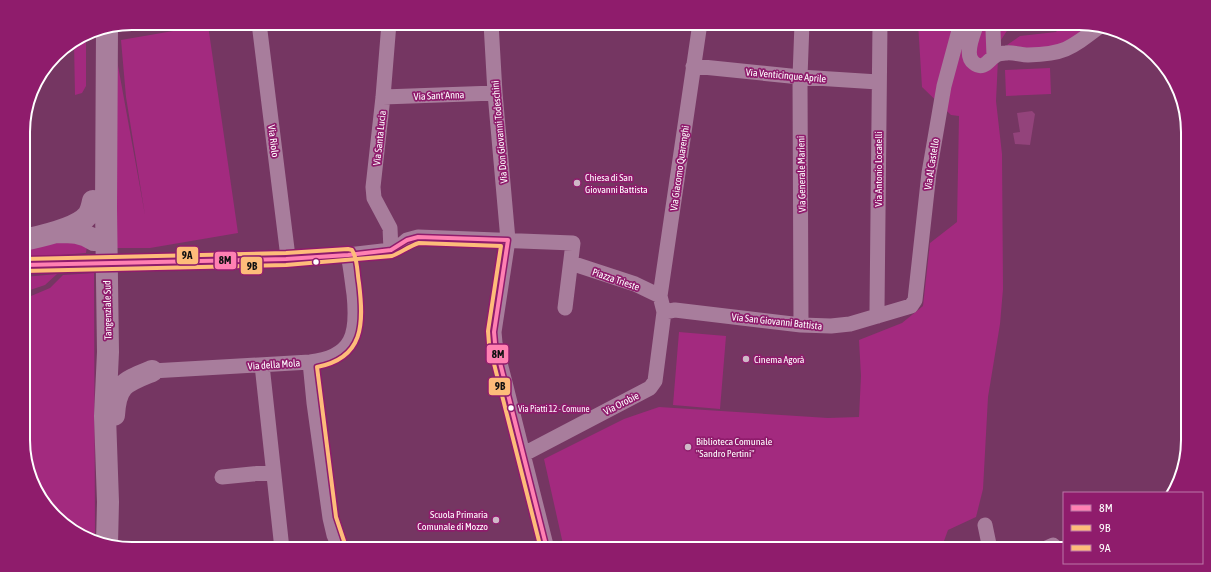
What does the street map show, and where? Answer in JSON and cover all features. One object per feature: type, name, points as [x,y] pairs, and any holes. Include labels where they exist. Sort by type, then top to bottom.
[{"type":"highway","name":"Tangenziale Sud","points":[[107,33],[99,246],[108,352],[105,416],[108,502],[107,539]]},
{"type":"highway","points":[[94,38],[93,201],[99,246]]},
{"type":"highway","points":[[30,238],[54,232],[85,219],[91,210],[93,201]]},
{"type":"highway","points":[[54,232],[78,232],[99,246]]},
{"type":"highway","points":[[102,273],[100,342],[105,416]]},
{"type":"highway","points":[[108,352],[128,368],[152,371]]},
{"type":"highway","points":[[108,502],[117,394],[125,383],[152,371]]},
{"type":"street","name":"Via Riolo","points":[[260,30],[287,249],[286,259]]},
{"type":"street","name":"Via Santa Lucia","points":[[389,30],[384,97],[373,187],[374,198],[390,228],[391,250]]},
{"type":"street","name":"Via Don Giovanni Todeschini","points":[[492,30],[495,93],[508,240],[494,332],[495,343],[545,542]]},
{"type":"street","name":"Via Giacomo Quarenghi","points":[[664,312],[660,296],[699,30]]},
{"type":"street","name":"Via Generale Marieni","points":[[801,325],[800,77],[802,30]]},
{"type":"street","name":"Via Antonio Locatelli","points":[[878,316],[878,82],[880,30]]},
{"type":"street","name":"Via Al Castello","points":[[911,306],[915,300],[929,173],[944,86],[959,30]]},
{"type":"street","points":[[975,30],[969,51],[971,59],[975,64],[982,65],[989,63],[994,56],[993,30]]},
{"type":"street","points":[[994,56],[1008,53],[1020,55],[1062,52],[1093,31]]},
{"type":"street","name":"Via Venticinque Aprile","points":[[693,66],[800,77],[878,82]]},
{"type":"street","name":"Via Sant'Anna","points":[[384,97],[495,93]]},
{"type":"street","points":[[30,265],[286,259],[348,255],[391,250],[400,246],[407,240],[418,237],[574,243],[565,308]]},
{"type":"street","name":"Via della Mola","points":[[152,371],[310,362],[321,360],[342,351],[354,334],[356,311],[348,255]]},
{"type":"street","name":"Piazza Trieste","points":[[571,264],[635,284],[660,296]]},
{"type":"street","name":"Via San Giovanni Battista","points":[[664,312],[675,310],[801,325],[850,324],[911,306]]},
{"type":"street","name":"Via Orobie","points":[[524,454],[650,388],[656,377],[664,312]]},
{"type":"street","points":[[310,362],[314,403],[330,518],[337,542]]},
{"type":"street","points":[[262,365],[272,472],[281,542]]},
{"type":"street","points":[[222,477],[272,472]]},
{"type":"street","points":[[985,526],[988,542]]},
{"type":"shaded area","points":[[179,30],[209,30],[238,233],[150,248],[116,248],[117,60],[145,215],[126,97],[121,40]]},
{"type":"shaded area","points":[[918,30],[1007,30],[999,43],[996,101],[1002,154],[1003,289],[1000,324],[988,397],[983,489],[976,517],[948,530],[944,542],[563,542],[544,459],[624,419],[659,407],[828,418],[859,417],[861,376],[859,340],[902,323],[923,306],[930,243],[957,222],[959,116],[951,115],[922,87]]},
{"type":"shaded area","points":[[1058,30],[1090,31],[1071,48],[1040,50],[1007,45],[1020,36],[1056,32]]},
{"type":"shaded area","points":[[86,42],[86,86],[82,93],[75,95],[74,48]]},
{"type":"shaded area","points":[[1050,68],[1051,94],[1006,96],[1005,70]]},
{"type":"shaded area","points":[[1032,111],[1035,114],[1030,145],[1015,144],[1013,133],[1020,132],[1017,113]]},
{"type":"shaded area","points":[[64,238],[87,245],[86,253],[30,258],[30,246]]},
{"type":"shaded area","points":[[94,273],[95,535],[70,521],[51,502],[38,479],[33,466],[31,453],[30,296],[50,288],[63,275]]},
{"type":"shaded area","points":[[57,274],[45,285],[30,290],[30,276]]},
{"type":"shaded area","points":[[679,332],[726,336],[720,409],[673,405]]},
{"type":"transit line","name":"8M","points":[[30,265],[286,259],[348,255],[391,250],[407,240],[418,237],[508,240],[494,332],[495,343],[545,542]]},
{"type":"transit line","name":"9B","points":[[30,271],[286,265],[392,256],[419,243],[501,246],[488,331],[489,344],[539,542]]},
{"type":"transit line","name":"9A","points":[[30,259],[352,250],[356,262],[361,298],[358,337],[344,356],[333,362],[317,367],[336,517],[344,542]]},
{"type":"place","name":"Chiesa di San Giovanni Battista","points":[[577,183]]},
{"type":"place","name":"Cinema Agorà","points":[[746,359]]},
{"type":"place","name":"Via Piatti 12 - Comune","points":[[511,408]]},
{"type":"place","name":"Biblioteca Comunale \"Sandro Pertini\"","points":[[688,447]]},
{"type":"place","name":"Scuola Primaria Comunale di Mozzo","points":[[496,520]]}]
